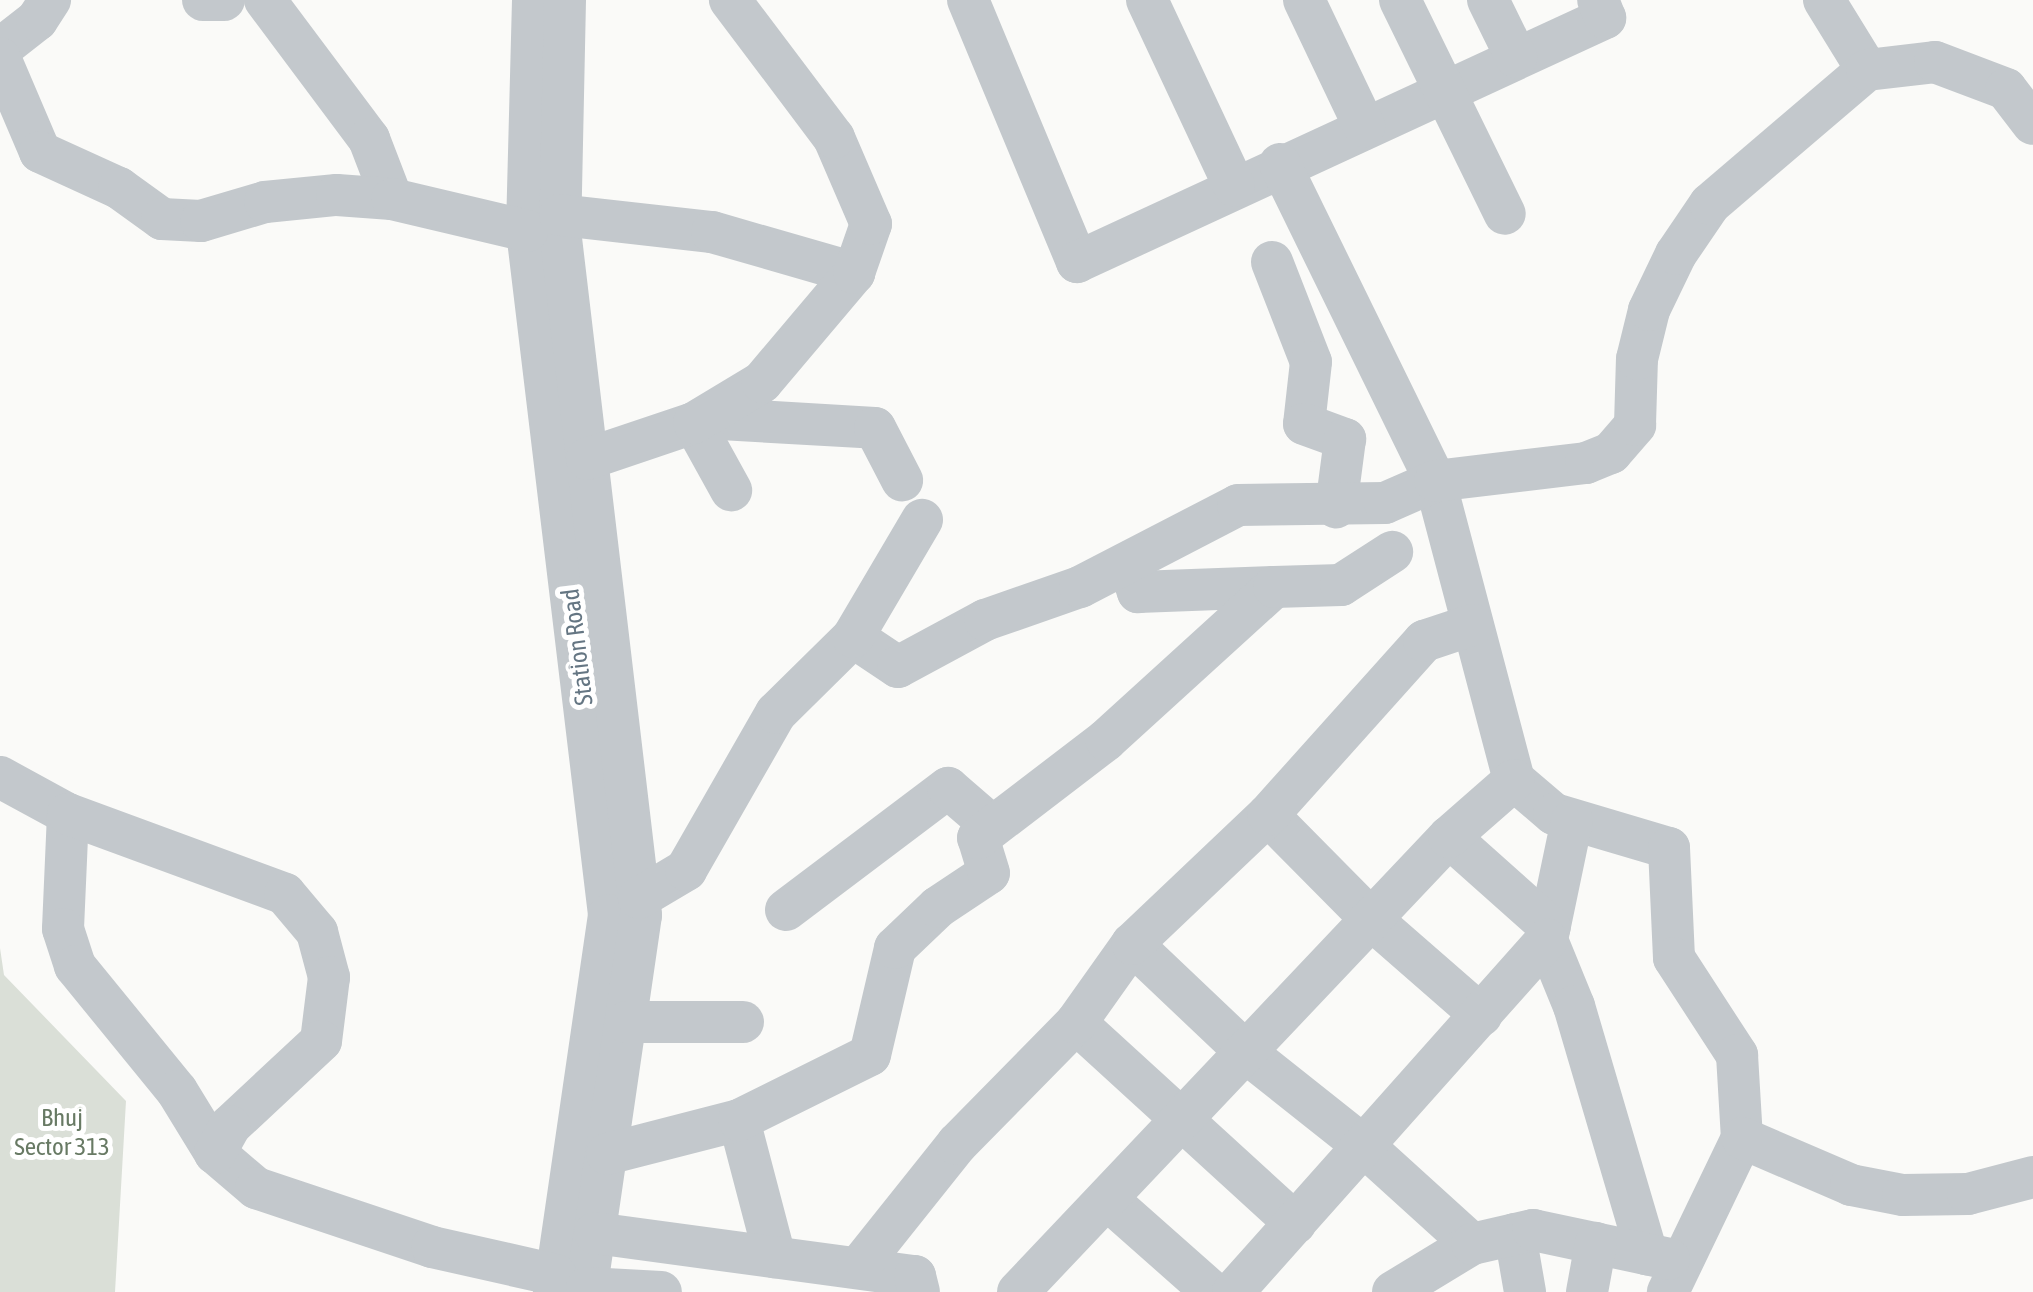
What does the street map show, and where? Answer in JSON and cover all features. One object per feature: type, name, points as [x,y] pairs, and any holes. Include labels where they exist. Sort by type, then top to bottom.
[{"type":"street","points":[[0,49],[37,20],[50,0]]},
{"type":"street","points":[[202,0],[224,0]]},
{"type":"street","points":[[265,0],[369,139],[392,200]]},
{"type":"street","name":"Station Road","points":[[533,0],[544,223],[609,915],[571,1287]]},
{"type":"street","name":"Station Road","points":[[566,0],[544,223],[587,459],[639,898],[626,1022],[595,1233],[571,1287]]},
{"type":"street","points":[[587,459],[698,420],[762,382],[854,273],[870,224],[834,138],[730,0]]},
{"type":"street","points":[[968,0],[1077,262],[1280,164],[1605,18],[1598,0]]},
{"type":"street","points":[[1148,0],[1234,186]]},
{"type":"street","points":[[1304,0],[1364,126]]},
{"type":"street","points":[[1488,0],[1516,58]]},
{"type":"street","points":[[1824,0],[1866,70]]},
{"type":"street","points":[[1415,5],[1445,89],[1505,214]]},
{"type":"street","points":[[0,58],[40,152],[105,180],[162,219],[201,221],[306,197],[392,200],[544,223],[712,232],[854,273]]},
{"type":"street","points":[[853,637],[898,667],[984,620],[1128,563],[1238,505],[1336,507],[1385,503],[1435,481],[1586,463],[1626,442],[1634,425],[1638,359],[1649,310],[1676,254],[1710,204],[1866,70],[1934,62],[2006,89],[2033,124]]},
{"type":"street","points":[[1280,164],[1435,481],[1514,780],[1554,814],[1669,848],[1674,958],[1737,1055],[1742,1138],[1665,1269]]},
{"type":"street","points":[[1272,262],[1311,362],[1304,424],[1344,438],[1336,507]]},
{"type":"street","points":[[698,420],[874,428],[902,480]]},
{"type":"street","points":[[698,420],[731,490]]},
{"type":"street","points":[[639,898],[686,870],[776,713],[853,637],[922,520]]},
{"type":"street","points":[[1128,563],[1138,592],[1341,585],[1392,552]]},
{"type":"street","points":[[607,1154],[740,1120],[870,1056],[895,948],[938,907],[988,873],[978,838],[1106,740],[1274,587]]},
{"type":"street","points":[[858,1268],[957,1144],[1076,1023],[1132,944],[1268,815],[1424,641],[1472,624]]},
{"type":"street","points":[[0,777],[68,814],[285,894],[316,932],[329,977],[321,1041],[230,1126],[214,1153]]},
{"type":"street","points":[[1018,1292],[1249,1055],[1448,837],[1514,780]]},
{"type":"street","points":[[786,910],[948,788],[992,826]]},
{"type":"street","points":[[68,814],[63,929],[76,966],[177,1091],[214,1153],[256,1188],[432,1247],[571,1287],[660,1292]]},
{"type":"street","points":[[1268,815],[1372,920],[1481,1015]]},
{"type":"street","points":[[1233,1292],[1481,1015],[1548,933],[1572,820]]},
{"type":"street","points":[[1448,837],[1548,933],[1665,1269]]},
{"type":"street","points":[[1132,944],[1249,1055],[1365,1147],[1472,1244]]},
{"type":"street","points":[[626,1022],[743,1022]]},
{"type":"street","points":[[1076,1023],[1181,1124],[1295,1224]]},
{"type":"street","points":[[740,1120],[775,1257]]},
{"type":"street","points":[[1742,1138],[1852,1186],[1903,1195],[1968,1194],[2033,1176]]},
{"type":"street","points":[[1107,1199],[1212,1292]]},
{"type":"street","points":[[1392,1292],[1472,1244],[1534,1230],[1596,1243],[1665,1269]]},
{"type":"street","points":[[595,1233],[915,1276],[919,1292]]},
{"type":"street","points":[[1516,1234],[1526,1292]]},
{"type":"street","points":[[1587,1292],[1596,1243]]},
{"type":"green space","name":"Bhuj Sector 313","points":[[0,948],[4,975],[126,1101],[115,1292],[0,1292]]}]
